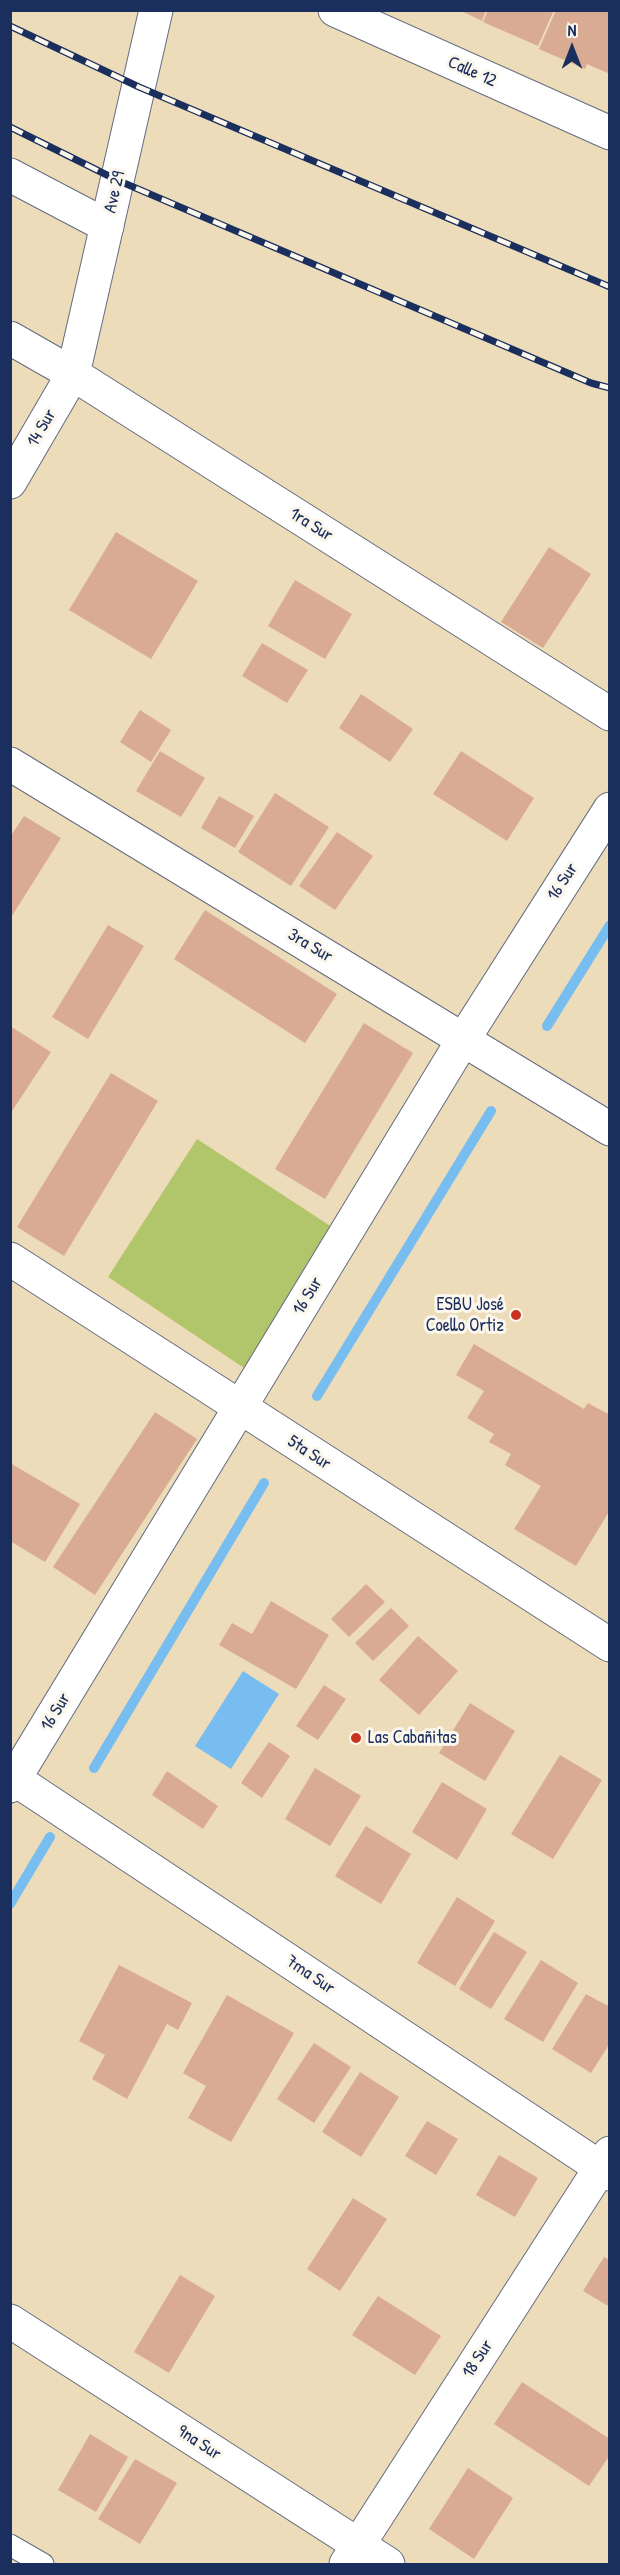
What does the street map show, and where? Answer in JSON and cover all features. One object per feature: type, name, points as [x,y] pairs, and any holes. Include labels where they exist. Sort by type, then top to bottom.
[{"type":"street","name":"Ave 29","points":[[73,374],[156,10]]},
{"type":"street","name":"Calle 12","points":[[335,10],[609,133]]},
{"type":"street","points":[[10,175],[107,226]]},
{"type":"street","name":"1ra Sur","points":[[10,338],[73,374],[609,714]]},
{"type":"street","name":"14 Sur","points":[[10,482],[73,374]]},
{"type":"street","name":"3ra Sur","points":[[10,764],[609,1129]]},
{"type":"street","name":"16 Sur","points":[[12,1780],[463,1040],[609,809]]},
{"type":"street","name":"5ta Sur","points":[[10,1260],[609,1646]]},
{"type":"street","name":"7ma Sur","points":[[12,1780],[606,2165]]},
{"type":"street","name":"18 Sur","points":[[352,2555],[606,2165]]},
{"type":"street","name":"9na Sur","points":[[10,2321],[352,2555],[388,2565]]},
{"type":"lane","points":[[10,2545],[43,2565]]},
{"type":"green space","points":[[197,1139],[335,1229],[250,1372],[108,1277]]},
{"type":"water","points":[[243,1671],[279,1694],[231,1769],[195,1746]]},
{"type":"building","points":[[459,10],[486,10],[482,21]]},
{"type":"building","points":[[488,10],[554,10],[538,46],[483,22]]},
{"type":"building","points":[[556,10],[610,10],[610,74],[587,64],[585,69],[539,49]]},
{"type":"building","points":[[116,532],[198,581],[151,659],[69,610]]},
{"type":"building","points":[[549,547],[591,574],[543,648],[501,622]]},
{"type":"building","points":[[295,580],[352,614],[325,659],[268,626]]},
{"type":"building","points":[[262,643],[308,670],[287,703],[242,676]]},
{"type":"building","points":[[361,694],[413,729],[390,762],[339,728]]},
{"type":"building","points":[[140,710],[171,730],[151,762],[120,742]]},
{"type":"building","points":[[160,751],[205,778],[181,817],[136,791]]},
{"type":"building","points":[[461,751],[534,798],[507,841],[433,794]]},
{"type":"building","points":[[275,793],[329,827],[291,886],[238,852]]},
{"type":"building","points":[[219,796],[254,816],[235,848],[201,828]]},
{"type":"building","points":[[24,816],[61,838],[10,919],[10,837]]},
{"type":"building","points":[[337,832],[373,856],[335,910],[299,886]]},
{"type":"building","points":[[205,910],[337,994],[305,1043],[174,959]]},
{"type":"building","points":[[108,925],[144,946],[88,1039],[52,1017]]},
{"type":"building","points":[[364,1023],[413,1053],[325,1199],[275,1169]]},
{"type":"building","points":[[10,1026],[51,1052],[10,1114]]},
{"type":"building","points":[[111,1073],[158,1101],[64,1256],[17,1227]]},
{"type":"building","points":[[474,1344],[584,1409],[588,1403],[610,1415],[610,1510],[576,1566],[514,1529],[541,1486],[505,1465],[511,1454],[489,1442],[494,1434],[467,1418],[484,1391],[456,1375]]},
{"type":"building","points":[[155,1412],[197,1439],[95,1595],[53,1567]]},
{"type":"building","points":[[10,1463],[80,1504],[45,1562],[10,1541]]},
{"type":"building","points":[[366,1584],[385,1602],[349,1637],[331,1619]]},
{"type":"building","points":[[271,1601],[329,1635],[296,1689],[219,1645],[232,1623],[252,1634]]},
{"type":"building","points":[[391,1608],[409,1626],[373,1661],[355,1643]]},
{"type":"building","points":[[418,1636],[458,1671],[419,1715],[379,1680]]},
{"type":"building","points":[[324,1685],[346,1699],[318,1740],[296,1726]]},
{"type":"building","points":[[470,1703],[515,1731],[485,1781],[439,1753]]},
{"type":"building","points":[[269,1742],[290,1756],[262,1798],[241,1783]]},
{"type":"building","points":[[560,1755],[602,1780],[553,1859],[511,1834]]},
{"type":"building","points":[[315,1768],[361,1796],[330,1846],[285,1819]]},
{"type":"building","points":[[167,1771],[218,1806],[203,1829],[152,1795]]},
{"type":"building","points":[[442,1782],[487,1809],[457,1860],[412,1832]]},
{"type":"building","points":[[366,1826],[411,1854],[381,1904],[335,1876]]},
{"type":"building","points":[[457,1897],[495,1921],[455,1986],[417,1963]]},
{"type":"building","points":[[494,1932],[527,1952],[491,2009],[459,1989]]},
{"type":"building","points":[[541,1960],[578,1983],[543,2042],[504,2019]]},
{"type":"building","points":[[119,1965],[192,2003],[178,2030],[167,2024],[127,2099],[92,2079],[105,2055],[79,2041]]},
{"type":"building","points":[[586,1994],[610,2007],[610,2043],[591,2073],[552,2049]]},
{"type":"building","points":[[227,1995],[294,2033],[231,2142],[188,2118],[206,2086],[183,2073]]},
{"type":"building","points":[[314,2043],[351,2067],[314,2123],[277,2099]]},
{"type":"building","points":[[360,2072],[399,2097],[361,2157],[322,2132]]},
{"type":"building","points":[[427,2121],[458,2139],[436,2175],[405,2156]]},
{"type":"building","points":[[499,2155],[538,2178],[515,2217],[476,2195]]},
{"type":"building","points":[[353,2198],[387,2219],[340,2291],[307,2269]]},
{"type":"building","points":[[604,2257],[610,2260],[610,2307],[583,2291]]},
{"type":"building","points":[[180,2275],[215,2296],[169,2373],[134,2352]]},
{"type":"building","points":[[378,2296],[441,2336],[415,2375],[352,2335]]},
{"type":"building","points":[[522,2382],[610,2439],[610,2455],[589,2486],[494,2424]]},
{"type":"building","points":[[90,2434],[128,2457],[96,2512],[58,2490]]},
{"type":"building","points":[[135,2459],[177,2483],[140,2544],[98,2519]]},
{"type":"building","points":[[468,2468],[513,2498],[474,2559],[429,2529]]},
{"type":"waterway","points":[[547,1026],[610,925]]},
{"type":"waterway","points":[[317,1396],[491,1111]]},
{"type":"waterway","points":[[94,1768],[264,1483]]},
{"type":"waterway","points":[[10,1904],[50,1837]]},
{"type":"railway","points":[[10,26],[139,87],[610,287]]},
{"type":"railway","points":[[10,127],[117,180],[591,383],[610,388]]},
{"type":"place","name":"ESBU José Coello Ortiz","points":[[516,1315]]},
{"type":"place","name":"Las Cabañitas","points":[[356,1738]]}]
